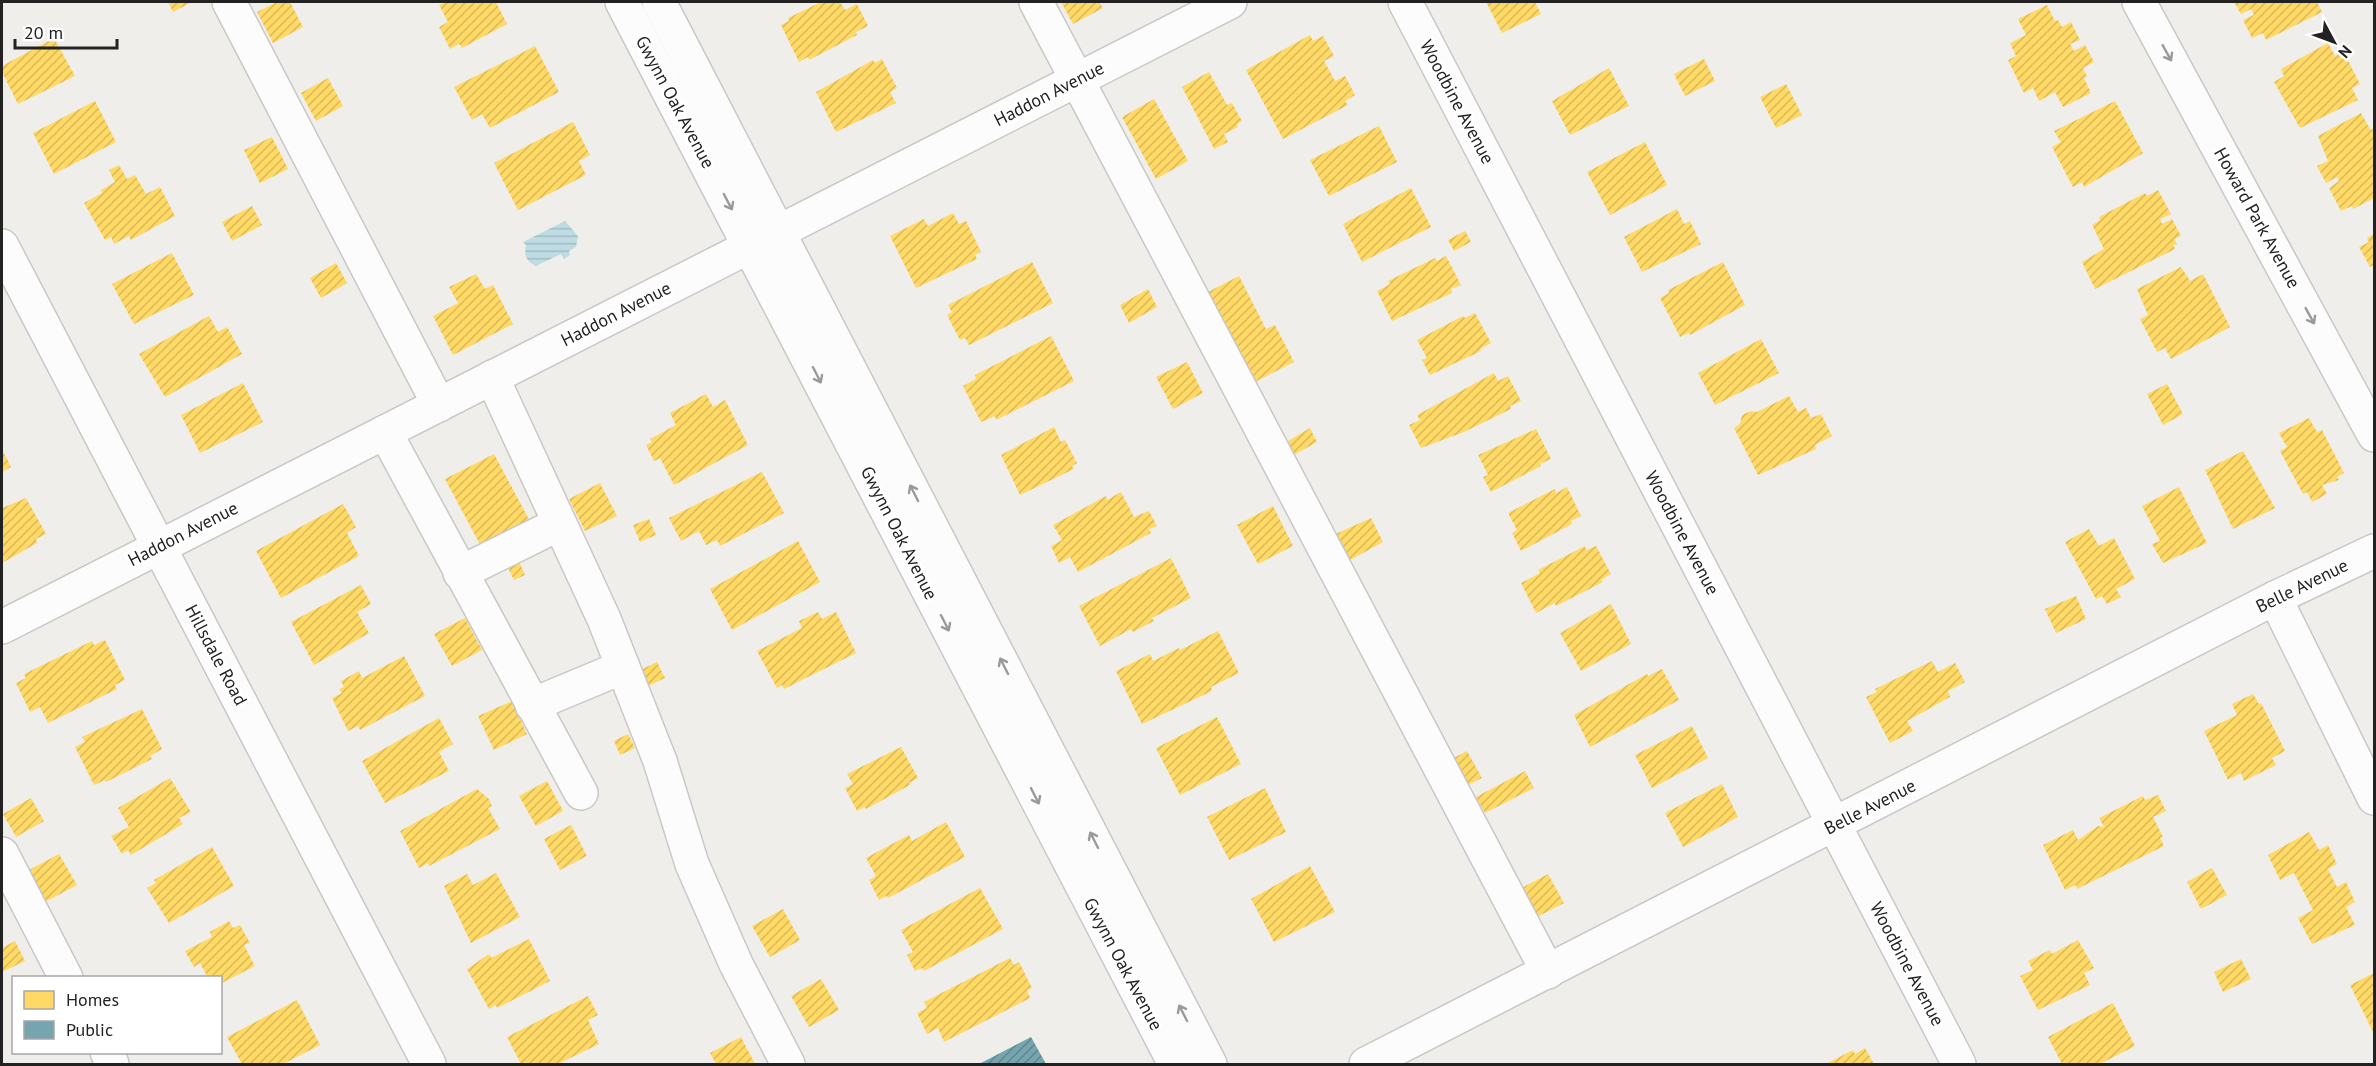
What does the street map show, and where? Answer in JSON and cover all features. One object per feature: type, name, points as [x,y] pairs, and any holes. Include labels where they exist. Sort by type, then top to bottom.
[{"type":"street","points":[[229,2],[439,405]]},
{"type":"street","name":"Gwynn Oak Avenue","points":[[622,2],[764,239],[1210,1065]]},
{"type":"street","name":"Gwynn Oak Avenue","points":[[659,2],[764,239],[1175,1065]]},
{"type":"street","points":[[1036,2],[1548,972]]},
{"type":"street","name":"Haddon Avenue","points":[[2,627],[1230,2]]},
{"type":"street","name":"Woodbine Avenue","points":[[1405,2],[1959,1065]]},
{"type":"street","name":"Howard Park Avenue","points":[[2139,2],[2374,435]]},
{"type":"street","name":"Hillsdale Road","points":[[2,246],[429,1065]]},
{"type":"street","points":[[492,377],[623,667],[660,761],[692,864],[736,964],[788,1065]]},
{"type":"street","points":[[385,432],[581,793]]},
{"type":"street","points":[[460,573],[559,524]]},
{"type":"street","name":"Belle Avenue","points":[[1366,1065],[2275,598],[2374,551]]},
{"type":"street","points":[[2275,598],[2374,798]]},
{"type":"street","points":[[532,705],[623,667]]},
{"type":"street","points":[[2,854],[65,976]]},
{"type":"water","points":[[565,221],[578,236],[576,247],[569,251],[570,255],[564,259],[561,254],[536,266],[530,262],[526,255],[526,245],[523,242]]},
{"type":"building: Homes","points":[[168,2],[192,2],[173,12]]},
{"type":"building: Homes","points":[[277,2],[290,2],[303,27],[273,43],[257,12]]},
{"type":"building: Homes","points":[[447,2],[496,2],[507,24],[462,48],[459,44],[450,49],[439,27],[448,22],[439,5]]},
{"type":"building: Homes","points":[[821,2],[840,2],[845,10],[857,4],[868,26],[856,32],[857,35],[809,60],[808,57],[799,62],[781,25],[789,21],[788,18]]},
{"type":"building: Homes","points":[[1061,2],[1099,2],[1103,8],[1073,24]]},
{"type":"building: Homes","points":[[1486,2],[1535,2],[1541,14],[1502,33]]},
{"type":"building: Homes","points":[[2234,2],[2317,2],[2322,12],[2266,40],[2263,33],[2252,38],[2243,20],[2254,15],[2251,9],[2241,14]]},
{"type":"building: Homes","points":[[2047,5],[2055,21],[2058,20],[2062,27],[2071,22],[2080,40],[2070,44],[2074,51],[2085,45],[2094,62],[2083,68],[2087,77],[2084,78],[2091,93],[2063,107],[2055,92],[2039,101],[2033,88],[2024,93],[2008,60],[2016,56],[2010,43],[2026,35],[2018,19]]},
{"type":"building: Homes","points":[[1310,35],[1313,41],[1323,36],[1334,56],[1324,61],[1335,81],[1345,76],[1355,95],[1345,101],[1348,105],[1283,139],[1246,70]]},
{"type":"building: Homes","points":[[54,38],[75,76],[18,104],[2,72],[2,66]]},
{"type":"building: Homes","points":[[2328,43],[2335,56],[2343,51],[2360,84],[2352,88],[2358,100],[2300,128],[2274,82],[2284,76],[2281,69]]},
{"type":"building: Homes","points":[[535,46],[559,92],[490,128],[482,114],[472,120],[454,87]]},
{"type":"building: Homes","points":[[882,59],[897,88],[890,92],[896,103],[836,132],[816,92],[873,60],[875,63]]},
{"type":"building: Homes","points":[[1704,59],[1715,81],[1685,96],[1674,74]]},
{"type":"building: Homes","points":[[1609,68],[1629,106],[1570,135],[1552,101]]},
{"type":"building: Homes","points":[[1209,72],[1227,105],[1232,103],[1242,121],[1237,124],[1238,127],[1224,134],[1228,142],[1214,149],[1182,87]]},
{"type":"building: Homes","points":[[328,78],[343,106],[316,121],[301,93]]},
{"type":"building: Homes","points":[[1786,84],[1802,115],[1776,128],[1760,97]]},
{"type":"building: Homes","points":[[1154,99],[1188,161],[1156,179],[1122,117]]},
{"type":"building: Homes","points":[[95,101],[116,142],[54,174],[33,133]]},
{"type":"building: Homes","points":[[2115,101],[2143,153],[2084,187],[2082,182],[2073,187],[2052,147],[2061,142],[2054,131]]},
{"type":"building: Homes","points":[[2361,113],[2370,129],[2374,130],[2374,198],[2353,209],[2352,206],[2341,211],[2329,188],[2339,181],[2337,177],[2326,183],[2317,166],[2328,161],[2318,136]]},
{"type":"building: Homes","points":[[573,122],[590,155],[579,161],[586,175],[518,210],[494,163]]},
{"type":"building: Homes","points":[[1379,126],[1397,162],[1329,196],[1310,160]]},
{"type":"building: Homes","points":[[272,137],[288,169],[260,183],[244,150]]},
{"type":"building: Homes","points":[[1645,142],[1667,185],[1610,215],[1587,172]]},
{"type":"building: Homes","points":[[119,165],[127,179],[135,175],[146,194],[160,187],[175,216],[131,240],[129,236],[114,244],[111,237],[105,240],[84,203],[102,193],[101,190],[115,182],[109,170]]},
{"type":"building: Homes","points":[[1411,188],[1431,227],[1362,262],[1343,224]]},
{"type":"building: Homes","points":[[2158,190],[2171,214],[2160,219],[2162,224],[2172,219],[2181,236],[2174,239],[2177,244],[2173,245],[2175,249],[2095,289],[2082,262],[2104,249],[2092,225],[2100,220],[2099,217],[2145,193],[2147,196]]},
{"type":"building: Homes","points":[[252,206],[262,225],[232,241],[222,222]]},
{"type":"building: Homes","points":[[1677,209],[1684,224],[1690,221],[1701,244],[1642,272],[1624,237]]},
{"type":"building: Homes","points":[[953,213],[959,224],[966,221],[981,252],[975,255],[977,259],[916,288],[890,236],[924,219],[928,226]]},
{"type":"building: Homes","points":[[1465,231],[1471,242],[1454,251],[1448,240]]},
{"type":"building: Homes","points":[[2374,234],[2374,265],[2370,267],[2359,247],[2369,242],[2367,238]]},
{"type":"building: Homes","points":[[172,253],[194,295],[134,324],[112,284]]},
{"type":"building: Homes","points":[[1446,256],[1461,285],[1451,289],[1452,293],[1392,321],[1377,291],[1390,284],[1388,281],[1435,258],[1437,261]]},
{"type":"building: Homes","points":[[1032,262],[1053,303],[969,345],[965,338],[960,340],[947,315],[952,312],[948,305]]},
{"type":"building: Homes","points":[[1723,262],[1745,305],[1690,335],[1689,333],[1680,337],[1660,298],[1669,293],[1668,290]]},
{"type":"building: Homes","points":[[336,263],[347,283],[321,298],[310,278]]},
{"type":"building: Homes","points":[[2181,267],[2190,281],[2203,274],[2230,327],[2171,359],[2165,348],[2157,352],[2140,319],[2148,315],[2137,289]]},
{"type":"building: Homes","points":[[476,274],[485,289],[493,285],[513,324],[453,355],[433,316],[458,303],[449,287]]},
{"type":"building: Homes","points":[[1239,276],[1266,329],[1275,325],[1294,362],[1251,384],[1204,294]]},
{"type":"building: Homes","points":[[1148,289],[1157,307],[1129,323],[1120,305]]},
{"type":"building: Homes","points":[[1475,313],[1491,343],[1480,349],[1481,351],[1430,375],[1422,360],[1427,358],[1417,340],[1463,316],[1465,318]]},
{"type":"building: Homes","points":[[209,316],[218,332],[227,327],[242,354],[165,397],[139,354]]},
{"type":"building: Homes","points":[[1051,336],[1074,381],[996,420],[995,416],[981,422],[963,386],[976,379],[975,375]]},
{"type":"building: Homes","points":[[1761,339],[1779,373],[1715,405],[1698,373]]},
{"type":"building: Homes","points":[[1187,362],[1203,393],[1173,409],[1156,377]]},
{"type":"building: Homes","points":[[1494,373],[1498,381],[1508,376],[1521,401],[1510,406],[1511,409],[1464,432],[1421,448],[1409,425],[1420,420],[1417,415]]},
{"type":"building: Homes","points":[[243,383],[263,422],[200,453],[181,415]]},
{"type":"building: Homes","points":[[2167,384],[2183,414],[2163,425],[2147,394]]},
{"type":"building: Homes","points":[[706,394],[713,407],[725,400],[748,445],[674,485],[660,458],[654,461],[646,445],[652,442],[650,439],[676,425],[670,413]]},
{"type":"building: Homes","points":[[1789,396],[1798,412],[1806,408],[1811,418],[1821,414],[1832,436],[1815,445],[1816,449],[1758,475],[1734,428],[1740,424],[1742,415],[1751,411],[1757,412]]},
{"type":"building: Homes","points":[[2309,418],[2317,432],[2322,430],[2344,473],[2337,477],[2339,480],[2322,485],[2327,494],[2312,502],[2307,492],[2303,494],[2280,451],[2287,447],[2279,433]]},
{"type":"building: Homes","points":[[1054,427],[1061,442],[1065,440],[1077,463],[1072,466],[1074,469],[1020,495],[1001,455]]},
{"type":"building: Homes","points":[[1310,428],[1317,442],[1290,457],[1283,444]]},
{"type":"building: Homes","points":[[1536,429],[1551,459],[1491,492],[1483,477],[1488,475],[1478,455]]},
{"type":"building: Homes","points":[[2,449],[11,467],[2,472]]},
{"type":"building: Homes","points":[[2243,451],[2275,508],[2233,529],[2205,470]]},
{"type":"building: Homes","points":[[494,454],[532,525],[483,550],[445,479]]},
{"type":"building: Homes","points":[[762,472],[784,513],[720,546],[717,540],[706,545],[699,531],[681,541],[669,518]]},
{"type":"building: Homes","points":[[600,483],[617,516],[585,531],[569,499]]},
{"type":"building: Homes","points":[[1567,487],[1581,516],[1571,521],[1572,524],[1521,551],[1512,533],[1517,530],[1508,513],[1555,489],[1556,493]]},
{"type":"building: Homes","points":[[2179,487],[2207,543],[2163,563],[2152,544],[2160,541],[2142,506]]},
{"type":"building: Homes","points":[[1121,492],[1134,517],[1149,511],[1157,526],[1149,529],[1151,533],[1078,572],[1070,557],[1059,563],[1051,546],[1062,540],[1053,525],[1106,496],[1107,500]]},
{"type":"building: Homes","points":[[26,498],[46,534],[36,539],[37,543],[2,563],[2,508]]},
{"type":"building: Homes","points":[[343,504],[356,527],[347,533],[359,556],[281,598],[256,551]]},
{"type":"building: Homes","points":[[1273,506],[1293,546],[1258,564],[1237,525]]},
{"type":"building: Homes","points":[[1371,518],[1383,542],[1343,564],[1329,537]]},
{"type":"building: Homes","points":[[649,519],[656,535],[640,542],[633,525]]},
{"type":"building: Homes","points":[[2089,529],[2099,546],[2114,538],[2135,579],[2116,589],[2121,597],[2107,604],[2102,596],[2096,599],[2065,542]]},
{"type":"building: Homes","points":[[798,541],[820,582],[732,630],[710,589]]},
{"type":"building: Homes","points":[[1585,546],[1586,550],[1596,546],[1611,574],[1601,580],[1603,582],[1556,606],[1555,603],[1536,613],[1521,583],[1540,573],[1538,570]]},
{"type":"building: Homes","points":[[1171,558],[1191,598],[1152,618],[1154,621],[1133,632],[1131,629],[1100,646],[1079,606]]},
{"type":"building: Homes","points":[[518,559],[525,575],[514,580],[506,564]]},
{"type":"building: Homes","points":[[361,585],[371,604],[357,612],[369,633],[314,665],[291,622]]},
{"type":"building: Homes","points":[[2076,596],[2086,619],[2056,633],[2045,609]]},
{"type":"building: Homes","points":[[1611,604],[1631,644],[1581,671],[1560,633]]},
{"type":"building: Homes","points":[[818,612],[822,619],[836,612],[856,653],[784,689],[782,685],[777,688],[757,651],[802,628],[799,621]]},
{"type":"building: Homes","points":[[465,618],[482,650],[452,666],[434,634]]},
{"type":"building: Homes","points":[[1218,631],[1239,673],[1211,687],[1212,691],[1142,724],[1116,671],[1150,654],[1153,661]]},
{"type":"building: Homes","points":[[105,640],[125,680],[115,685],[117,689],[48,723],[40,707],[30,712],[16,683],[26,678],[24,674],[92,641],[94,645]]},
{"type":"building: Homes","points":[[404,656],[425,696],[360,730],[358,726],[348,731],[332,698],[342,693],[339,689],[344,687],[341,681],[359,671],[362,678]]},
{"type":"building: Homes","points":[[1932,661],[1938,672],[1955,663],[1965,682],[1948,691],[1950,697],[1907,721],[1913,731],[1890,743],[1866,697],[1877,692],[1875,689]]},
{"type":"building: Homes","points":[[657,662],[665,678],[646,687],[638,671]]},
{"type":"building: Homes","points":[[1662,669],[1679,700],[1590,747],[1574,715],[1647,674],[1648,676]]},
{"type":"building: Homes","points":[[2253,694],[2259,704],[2261,703],[2285,751],[2272,758],[2276,765],[2244,781],[2241,773],[2228,780],[2204,731],[2237,715],[2232,704]]},
{"type":"building: Homes","points":[[512,701],[527,734],[494,750],[478,716]]},
{"type":"building: Homes","points":[[142,709],[162,749],[150,756],[152,759],[106,782],[105,780],[94,785],[75,747],[85,742],[82,737]]},
{"type":"building: Homes","points":[[1217,717],[1241,764],[1180,795],[1156,748]]},
{"type":"building: Homes","points":[[439,718],[453,744],[439,752],[449,771],[385,803],[362,761]]},
{"type":"building: Homes","points":[[1692,726],[1708,758],[1652,788],[1635,755]]},
{"type":"building: Homes","points":[[628,734],[635,748],[620,755],[614,741]]},
{"type":"building: Homes","points":[[901,747],[918,778],[909,783],[910,785],[866,809],[865,807],[857,811],[845,788],[853,784],[847,774]]},
{"type":"building: Homes","points":[[1467,751],[1482,778],[1462,788],[1448,761]]},
{"type":"building: Homes","points":[[1525,771],[1534,788],[1485,813],[1476,797]]},
{"type":"building: Homes","points":[[170,778],[191,812],[179,818],[183,824],[131,855],[128,850],[122,854],[111,836],[129,827],[118,808]]},
{"type":"building: Homes","points":[[547,781],[563,811],[536,826],[519,796]]},
{"type":"building: Homes","points":[[1722,784],[1738,817],[1683,847],[1665,813]]},
{"type":"building: Homes","points":[[1265,788],[1286,832],[1229,860],[1207,817]]},
{"type":"building: Homes","points":[[477,789],[489,799],[492,806],[488,808],[500,829],[429,866],[428,863],[419,868],[400,831]]},
{"type":"building: Homes","points":[[2158,795],[2166,811],[2153,817],[2163,837],[2160,838],[2164,846],[2077,889],[2076,885],[2065,890],[2043,845],[2073,830],[2078,840],[2098,826],[2104,827],[2099,818],[2143,796],[2145,800]]},
{"type":"building: Homes","points":[[31,798],[44,821],[16,837],[3,814]]},
{"type":"building: Homes","points":[[946,822],[965,857],[888,898],[886,896],[879,900],[869,880],[876,876],[866,858],[909,835],[912,841]]},
{"type":"building: Homes","points":[[571,825],[587,856],[560,870],[544,839]]},
{"type":"building: Homes","points":[[2309,832],[2319,850],[2328,845],[2337,864],[2328,869],[2337,887],[2346,882],[2355,902],[2346,907],[2355,925],[2312,944],[2298,918],[2313,910],[2294,873],[2280,880],[2268,855]]},
{"type":"building: Homes","points":[[212,847],[234,886],[169,923],[147,888],[156,883],[154,880]]},
{"type":"building: Homes","points":[[59,854],[77,885],[45,902],[29,870]]},
{"type":"building: Homes","points":[[1310,866],[1335,912],[1274,942],[1251,899]]},
{"type":"building: Homes","points":[[2212,868],[2227,895],[2201,909],[2187,882]]},
{"type":"building: Homes","points":[[496,873],[520,917],[471,943],[444,886],[467,874],[473,885]]},
{"type":"building: Homes","points":[[1548,874],[1564,903],[1533,919],[1516,891]]},
{"type":"building: Homes","points":[[980,888],[1003,929],[924,971],[922,968],[915,971],[907,955],[913,952],[901,930]]},
{"type":"building: Homes","points":[[783,909],[800,940],[770,957],[752,926]]},
{"type":"building: Homes","points":[[229,921],[233,928],[240,925],[250,943],[244,945],[255,966],[222,983],[222,976],[207,976],[200,963],[194,967],[185,951],[212,937],[210,932]]},
{"type":"building: Homes","points":[[529,939],[550,981],[497,1008],[496,1005],[489,1009],[467,969],[489,954],[491,958]]},
{"type":"building: Homes","points":[[2078,940],[2094,968],[2084,973],[2090,985],[2038,1010],[2020,976],[2033,970],[2028,961],[2050,950],[2052,954]]},
{"type":"building: Homes","points":[[15,941],[25,961],[2,972],[2,948]]},
{"type":"building: Homes","points":[[1010,958],[1014,965],[1019,962],[1032,988],[1027,990],[1030,998],[944,1042],[938,1028],[927,1034],[917,1013],[927,1008],[924,1002]]},
{"type":"building: Homes","points":[[2241,959],[2251,979],[2223,992],[2214,972]]},
{"type":"building: Homes","points":[[2374,973],[2374,1034],[2350,985]]},
{"type":"building: Homes","points":[[821,979],[839,1010],[809,1027],[791,996]]},
{"type":"building: Homes","points":[[588,996],[598,1015],[588,1020],[599,1044],[558,1064],[521,1064],[507,1037]]},
{"type":"building: Homes","points":[[297,1000],[320,1045],[283,1064],[242,1064],[227,1037]]},
{"type":"building: Homes","points":[[2113,1003],[2135,1046],[2100,1064],[2062,1064],[2048,1037]]},
{"type":"building: Homes","points":[[741,1037],[755,1064],[716,1064],[710,1053]]},
{"type":"building: Homes","points":[[1865,1048],[1874,1064],[1826,1064],[1853,1050],[1855,1054]]},
{"type":"building: Public","points":[[1031,1037],[1046,1064],[979,1064]]}]
